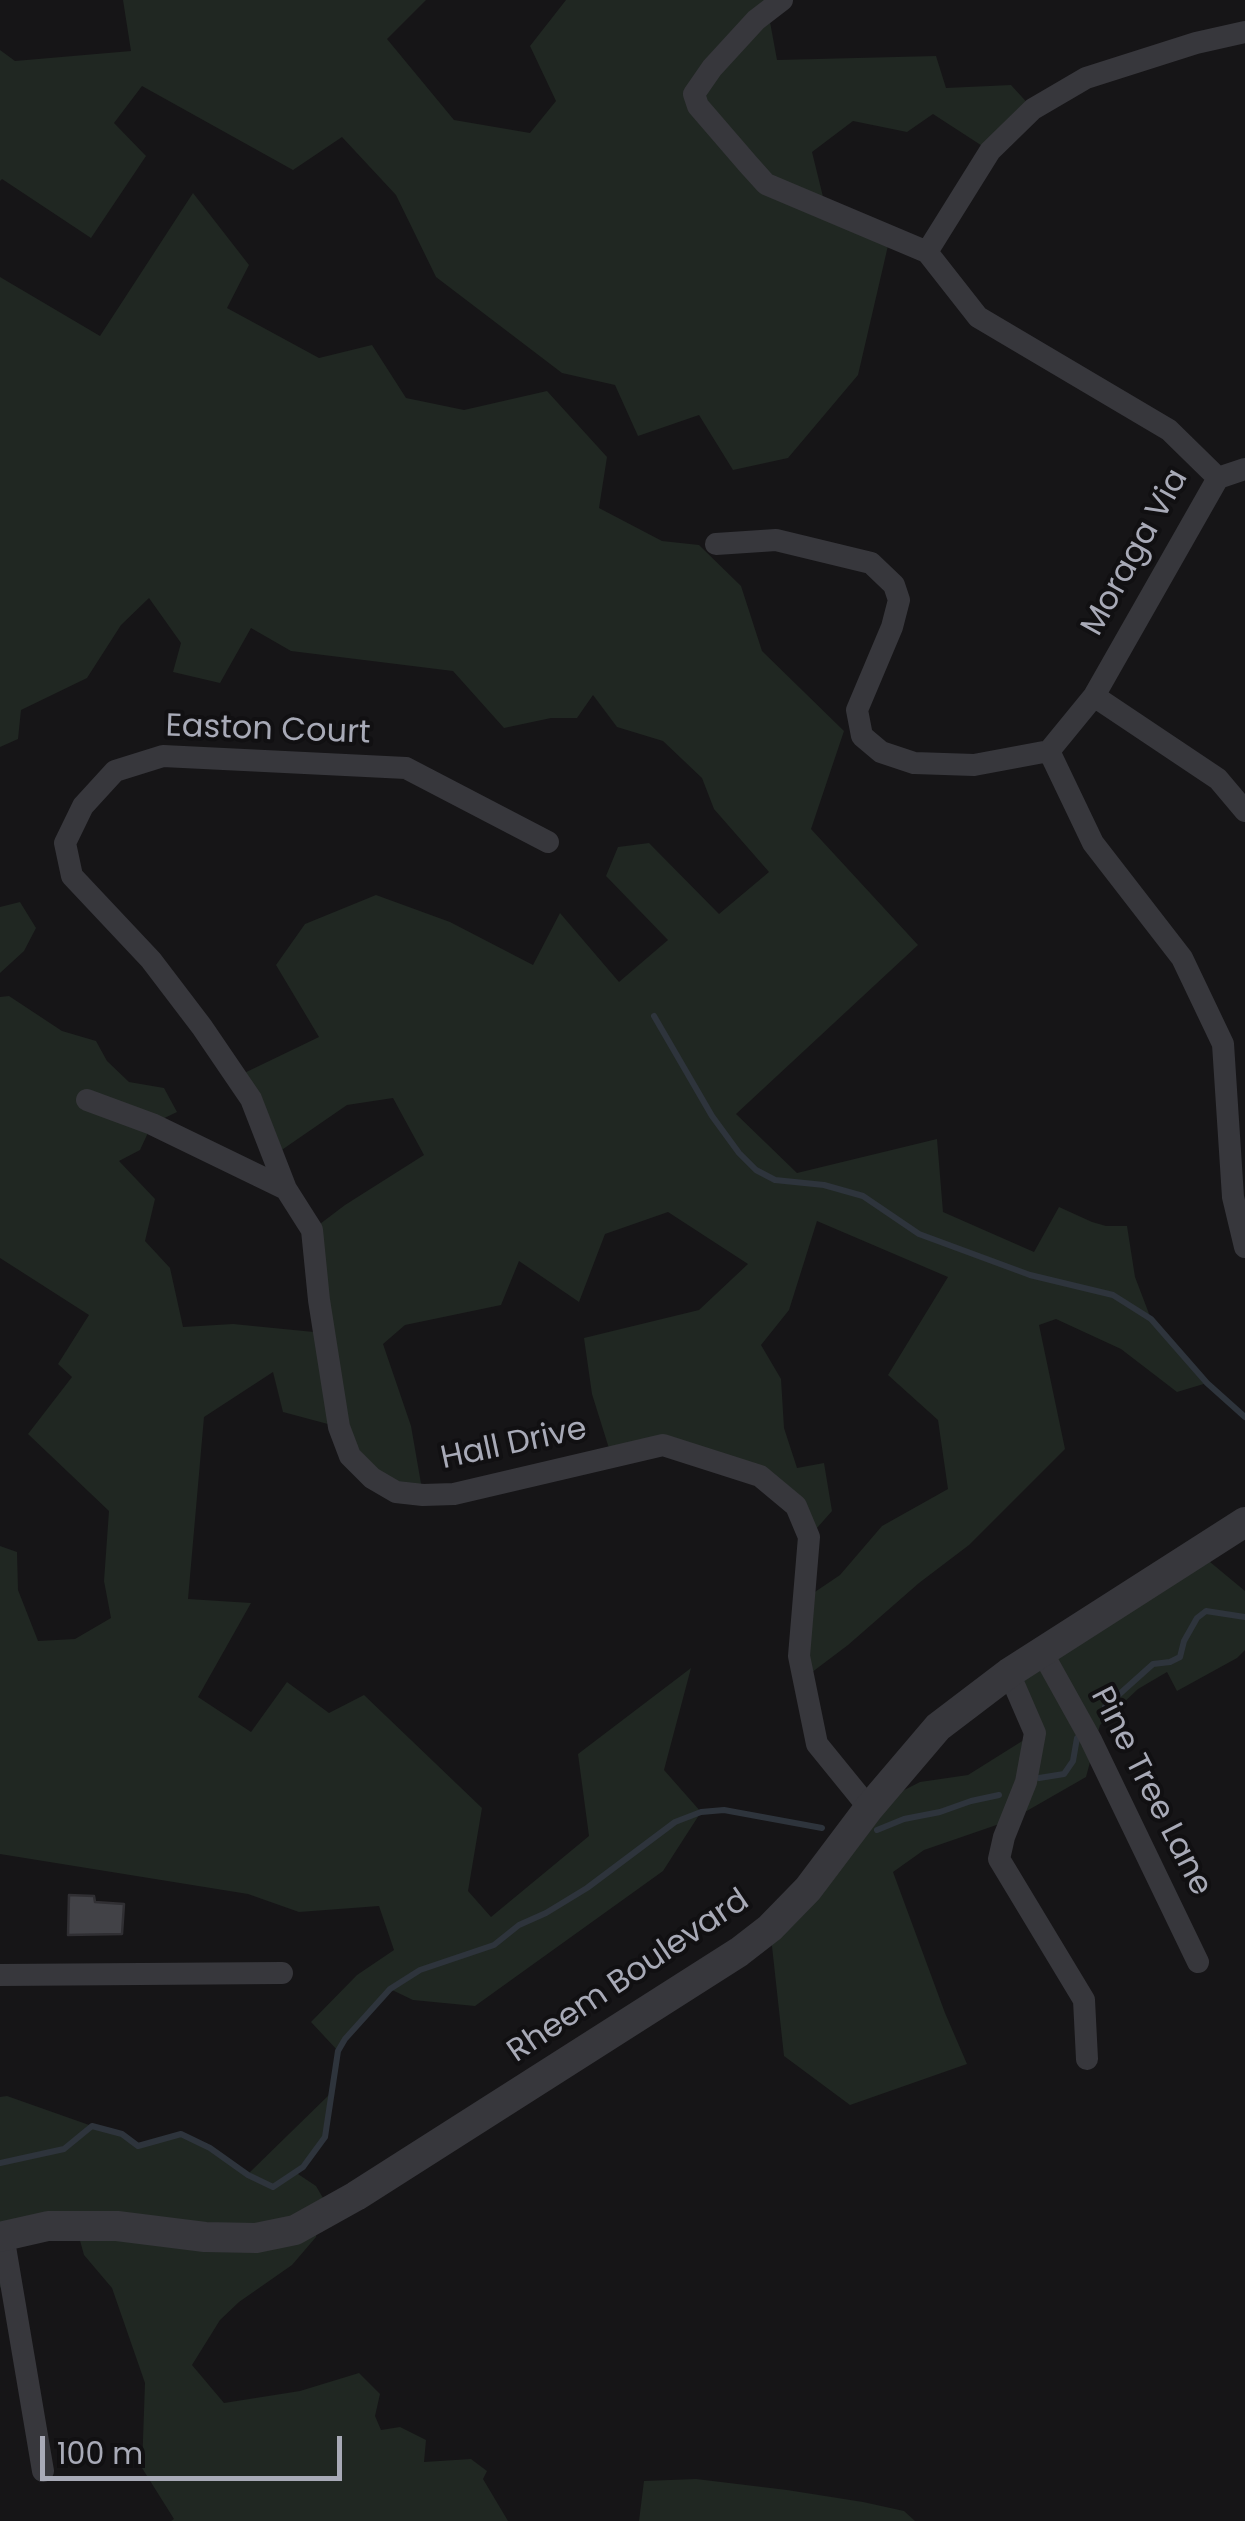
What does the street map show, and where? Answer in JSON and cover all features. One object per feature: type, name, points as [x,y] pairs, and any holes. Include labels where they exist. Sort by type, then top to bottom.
[{"type":"street","points":[[782,0],[756,20],[712,68],[694,94],[698,106],[766,184],[926,252],[990,151],[1033,109],[1086,78],[1196,43],[1245,32]]},
{"type":"street","name":"Moraga Via","points":[[926,252],[978,317],[1168,430],[1218,478],[1094,696],[1049,750]]},
{"type":"street","points":[[1218,478],[1245,469]]},
{"type":"street","points":[[716,544],[776,540],[871,562],[894,584],[900,600],[857,710],[862,736],[881,752],[914,763],[974,765],[1049,750],[1094,843],[1182,958],[1222,1044],[1233,1197],[1245,1246]]},
{"type":"street","points":[[1094,696],[1218,780],[1245,811]]},
{"type":"street","name":"Easton Court","points":[[286,1189],[251,1100],[202,1026],[151,960],[72,876],[66,844],[83,806],[115,771],[163,756],[406,768],[548,842]]},
{"type":"street","points":[[87,1100],[152,1124],[286,1189]]},
{"type":"street","name":"Hall Drive","points":[[286,1189],[312,1230],[339,1427],[350,1456],[372,1478],[396,1492],[454,1494],[664,1444],[760,1476],[796,1506],[809,1538],[798,1656],[817,1744],[869,1808]]},
{"type":"street","name":"Rheem Boulevard","points":[[2,2236],[48,2226],[118,2226],[205,2237],[256,2238],[295,2230],[367,2190],[739,1952],[770,1928],[808,1889],[869,1808],[938,1727],[1008,1673],[1245,1522]]},
{"type":"street","name":"Pine Tree Lane","points":[[1042,1652],[1091,1740],[1198,1962]]},
{"type":"street","points":[[1008,1673],[1035,1732],[1026,1782],[1004,1836],[1000,1860],[1084,2000],[1088,2059]]},
{"type":"street","points":[[0,1975],[282,1972]]},
{"type":"street","points":[[2,2236],[43,2471]]},
{"type":"shaded area","points":[[123,0],[426,0],[387,39],[454,120],[530,133],[556,101],[530,46],[566,0],[782,0],[768,11],[777,60],[936,56],[946,88],[1011,85],[1033,109],[990,151],[933,114],[907,132],[853,121],[812,152],[826,209],[890,237],[858,375],[788,458],[733,470],[699,415],[638,436],[615,385],[562,373],[436,277],[396,195],[342,137],[293,170],[142,86],[114,123],[146,156],[91,238],[0,181],[0,50],[15,61],[131,51]]},
{"type":"shaded area","points":[[193,193],[249,265],[227,308],[319,358],[372,345],[406,398],[464,410],[547,391],[607,457],[599,508],[662,541],[699,545],[741,586],[762,651],[844,731],[811,829],[918,945],[736,1114],[797,1173],[937,1139],[943,1212],[1034,1252],[1059,1207],[1106,1226],[1127,1226],[1135,1277],[1151,1319],[1207,1383],[1177,1392],[1121,1349],[1056,1319],[1039,1325],[1065,1449],[969,1545],[803,1679],[803,1600],[840,1575],[882,1526],[948,1489],[938,1420],[888,1375],[948,1277],[817,1221],[789,1310],[761,1345],[781,1379],[784,1428],[797,1468],[824,1463],[832,1511],[809,1537],[760,1476],[663,1445],[612,1458],[592,1394],[584,1338],[699,1310],[748,1264],[668,1212],[605,1234],[579,1302],[519,1261],[501,1305],[405,1325],[383,1344],[411,1426],[423,1495],[396,1492],[339,1427],[283,1412],[273,1372],[204,1417],[188,1599],[251,1603],[198,1697],[251,1732],[287,1682],[329,1713],[364,1695],[482,1808],[468,1891],[491,1917],[589,1836],[578,1754],[691,1668],[664,1770],[701,1812],[663,1871],[475,2006],[413,2000],[390,1989],[338,2051],[311,2022],[357,1975],[394,1950],[379,1906],[299,1912],[248,1894],[0,1854],[0,1546],[17,1552],[18,1590],[38,1641],[75,1639],[111,1618],[104,1581],[109,1511],[28,1434],[72,1377],[58,1364],[89,1315],[0,1258],[0,997],[9,996],[62,1031],[96,1041],[107,1061],[129,1082],[164,1088],[177,1112],[152,1124],[140,1150],[119,1161],[155,1199],[145,1241],[170,1268],[183,1327],[233,1324],[324,1333],[312,1230],[424,1155],[393,1098],[347,1105],[273,1156],[236,1077],[319,1037],[276,965],[305,924],[376,895],[450,922],[533,965],[560,913],[619,982],[668,940],[606,876],[618,847],[649,843],[719,914],[769,872],[714,809],[702,778],[663,741],[617,727],[593,695],[577,718],[551,718],[504,728],[453,671],[291,651],[251,628],[220,683],[173,672],[181,643],[149,598],[121,625],[87,678],[21,710],[18,739],[0,747],[0,277],[100,336]]},
{"type":"shaded area","points":[[20,902],[36,928],[24,951],[0,973],[0,907]]},
{"type":"shaded area","points":[[1198,1552],[1245,1591],[1245,1650],[1177,1691],[1167,1672],[1138,1689],[1100,1725],[1086,1777],[1011,1820],[924,1850],[893,1872],[967,2064],[850,2105],[784,2056],[770,1928],[869,1808],[920,1782],[968,1775],[1035,1733],[1009,1673]]},
{"type":"shaded area","points":[[332,2092],[325,2137],[295,2172],[316,2186],[323,2198],[316,2237],[292,2265],[220,2320],[192,2365],[224,2403],[300,2391],[359,2373],[380,2394],[375,2416],[381,2430],[400,2427],[426,2440],[424,2462],[471,2459],[487,2471],[483,2479],[508,2521],[171,2521],[174,2519],[142,2468],[145,2383],[112,2288],[84,2255],[76,2226],[4,2235],[10,2276],[0,2288],[0,2097],[122,2134],[138,2146],[181,2134],[248,2174]]},
{"type":"shaded area","points":[[696,2479],[863,2502],[904,2511],[915,2521],[639,2521],[644,2481]]},
{"type":"building","points":[[69,1895],[94,1896],[95,1902],[124,1904],[122,1934],[68,1935]]},
{"type":"waterway","points":[[654,1016],[712,1116],[756,1170],[775,1180],[824,1185],[863,1196],[919,1234],[1030,1275],[1113,1295],[1151,1319],[1207,1383],[1245,1417]]},
{"type":"waterway","points":[[1105,1707],[1153,1664],[1180,1657],[1184,1641],[1197,1618],[1206,1611],[1245,1617]]},
{"type":"waterway","points":[[1039,1778],[1064,1774],[1073,1761],[1077,1738]]},
{"type":"waterway","points":[[877,1830],[904,1819],[999,1795]]},
{"type":"waterway","points":[[0,2163],[64,2149],[92,2126],[122,2134],[138,2146],[181,2134],[273,2187],[303,2167],[325,2137],[338,2051],[390,1989],[420,1970],[494,1945],[519,1925],[587,1888],[675,1822],[701,1812],[724,1810],[822,1828]]}]
